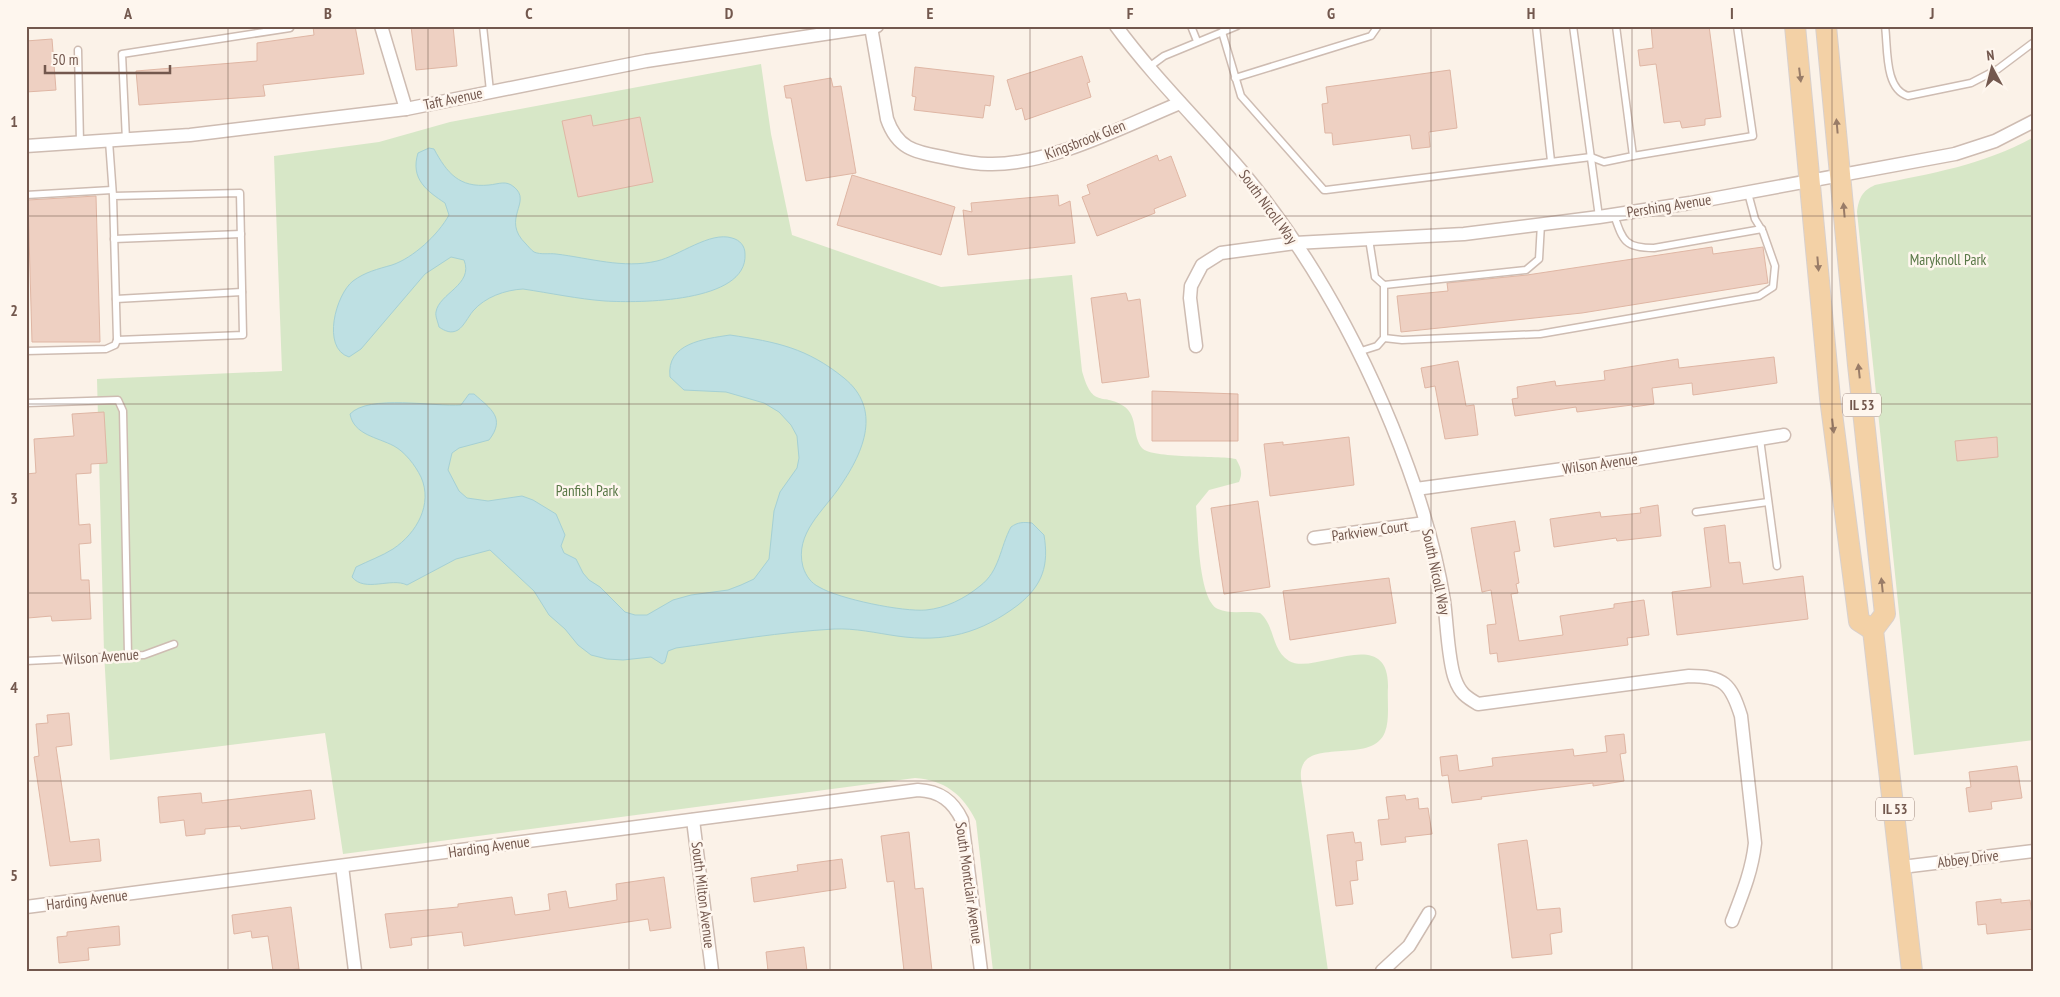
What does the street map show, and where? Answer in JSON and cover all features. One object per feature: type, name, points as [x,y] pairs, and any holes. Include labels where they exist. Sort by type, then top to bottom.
[{"type":"main road","name":"IL 53","points":[[1795,26],[1811,180],[1830,398],[1847,538],[1859,621],[1873,630]]},
{"type":"main road","name":"IL 53","points":[[1826,26],[1858,365],[1885,614],[1873,630],[1902,867],[1912,971]]},
{"type":"street","points":[[382,26],[406,109]]},
{"type":"street","name":"Taft Avenue","points":[[26,146],[126,140],[258,128],[406,109],[490,91],[703,51],[877,26]]},
{"type":"street","name":"South Nicoll Way","points":[[1116,26],[1148,68],[1246,177],[1295,243],[1336,309],[1385,410],[1416,489],[1443,599],[1454,678],[1463,695],[1478,704],[1689,676],[1710,676],[1726,683],[1735,697],[1741,716],[1755,842],[1753,862],[1745,890],[1732,921]]},
{"type":"street","name":"Kingsbrook Glen","points":[[871,27],[887,119],[892,132],[899,142],[910,149],[925,154],[990,164],[1035,159],[1057,153],[1180,103]]},
{"type":"street","name":"Pershing Avenue","points":[[1196,346],[1191,292],[1195,275],[1202,265],[1221,253],[1295,243],[1464,234],[1614,215],[1748,193],[1972,149],[1995,141],[2034,121]]},
{"type":"street","name":"Wilson Avenue","points":[[1416,489],[1617,462],[1784,435]]},
{"type":"street","name":"Parkview Court","points":[[1314,538],[1425,523]]},
{"type":"street","name":"Harding Avenue","points":[[26,907],[918,790],[931,790],[948,800]]},
{"type":"street","name":"South Montclair Avenue","points":[[948,800],[957,809],[965,830],[981,971]]},
{"type":"street","name":"South Milton Avenue","points":[[693,820],[712,971]]},
{"type":"street","name":"Abbey Drive","points":[[1902,867],[2034,851]]},
{"type":"street","points":[[342,866],[355,971]]},
{"type":"street","points":[[1382,971],[1409,946],[1429,913]]},
{"type":"lane","points":[[126,140],[122,54],[290,28],[291,26]]},
{"type":"lane","points":[[483,26],[490,91]]},
{"type":"lane","points":[[1191,26],[1197,41]]},
{"type":"lane","points":[[1148,68],[1164,56],[1237,26]]},
{"type":"lane","points":[[1235,78],[1371,36],[1378,26]]},
{"type":"lane","points":[[1536,26],[1551,161]]},
{"type":"lane","points":[[1573,26],[1599,217]]},
{"type":"lane","points":[[1616,26],[1633,156]]},
{"type":"lane","points":[[1222,32],[1240,96],[1324,190],[1590,157],[1604,162],[1753,136],[1737,26]]},
{"type":"lane","points":[[1885,26],[1892,83],[1898,92],[1908,96],[1971,83],[1998,69],[2034,42]]},
{"type":"lane","points":[[78,50],[80,143]]},
{"type":"lane","points":[[26,351],[106,349],[115,345],[117,340],[109,141]]},
{"type":"lane","points":[[26,195],[240,193],[243,335],[117,340]]},
{"type":"lane","points":[[1384,338],[1402,340],[1540,334],[1759,296],[1773,287],[1775,266],[1762,229],[1755,219],[1748,193]]},
{"type":"lane","points":[[1614,215],[1623,240],[1636,248],[1654,248],[1762,229]]},
{"type":"lane","points":[[1369,239],[1375,277],[1384,285],[1526,270],[1539,259],[1541,224]]},
{"type":"lane","points":[[114,238],[241,234]]},
{"type":"lane","points":[[1358,352],[1377,346],[1384,338],[1384,285]]},
{"type":"lane","points":[[116,299],[242,292]]},
{"type":"lane","points":[[26,403],[118,400],[123,411],[128,655]]},
{"type":"lane","points":[[1760,438],[1777,566]]},
{"type":"lane","points":[[1696,512],[1768,502]]},
{"type":"lane","name":"Wilson Avenue","points":[[26,661],[144,655],[174,644]]},
{"type":"green space","name":"Panfish Park","points":[[761,64],[771,134],[792,235],[941,287],[1072,275],[1082,371],[1090,391],[1099,398],[1117,402],[1129,411],[1139,443],[1142,448],[1148,451],[1158,454],[1236,459],[1239,465],[1241,473],[1239,482],[1209,490],[1196,506],[1200,562],[1206,592],[1211,603],[1223,611],[1260,613],[1268,624],[1279,651],[1289,661],[1301,664],[1364,655],[1377,658],[1385,668],[1388,687],[1387,721],[1385,732],[1378,742],[1356,750],[1317,754],[1308,759],[1301,769],[1301,781],[1328,971],[993,971],[976,821],[965,803],[952,790],[944,785],[925,779],[915,778],[343,854],[325,733],[110,760],[104,652],[97,379],[282,371],[274,156],[379,142],[450,122]]},
{"type":"green space","name":"Maryknoll Park","points":[[2034,137],[2034,740],[1914,755],[1857,212],[1864,192],[1875,185],[1975,162]]},
{"type":"water","points":[[429,148],[434,149],[449,172],[462,181],[479,185],[505,183],[514,187],[519,193],[520,199],[516,227],[519,235],[534,252],[632,264],[657,261],[704,241],[723,237],[735,239],[743,246],[745,254],[741,270],[729,282],[711,291],[665,300],[621,302],[523,289],[509,291],[483,302],[473,311],[460,328],[450,332],[439,327],[436,312],[438,305],[460,282],[466,269],[464,260],[451,257],[425,274],[361,349],[349,357],[340,352],[335,343],[333,332],[337,308],[347,288],[362,275],[400,262],[408,257],[432,238],[449,215],[445,203],[426,189],[418,177],[416,162],[418,153]]},
{"type":"water","points":[[730,335],[762,340],[804,353],[844,378],[856,390],[863,403],[866,417],[865,430],[857,458],[841,485],[812,523],[803,544],[801,555],[803,567],[807,576],[814,583],[828,592],[887,607],[926,610],[941,607],[968,595],[987,580],[996,566],[1011,527],[1018,523],[1026,522],[1032,523],[1044,535],[1045,565],[1039,582],[1033,590],[1018,605],[990,623],[962,634],[947,637],[914,638],[858,630],[814,630],[676,648],[668,651],[665,662],[662,664],[651,657],[623,660],[591,655],[578,645],[565,629],[549,615],[534,591],[490,550],[456,559],[407,585],[401,583],[364,584],[357,582],[352,577],[356,567],[393,549],[409,535],[420,517],[425,497],[421,477],[409,459],[394,446],[361,431],[352,421],[350,414],[359,408],[372,404],[461,405],[469,394],[474,394],[491,409],[496,420],[496,426],[489,440],[459,448],[452,453],[448,470],[459,491],[467,498],[488,501],[522,496],[533,500],[556,514],[565,535],[561,546],[564,553],[576,559],[589,580],[600,587],[625,612],[635,615],[647,615],[673,600],[691,595],[728,590],[754,579],[769,559],[774,511],[780,492],[797,468],[799,458],[797,436],[791,425],[779,412],[764,403],[726,392],[684,390],[670,377],[670,366],[680,350],[709,338]]},
{"type":"building","points":[[313,26],[355,26],[364,74],[263,85],[265,96],[139,105],[136,71],[257,61],[257,43],[314,35]]},
{"type":"building","points":[[411,26],[453,26],[457,66],[416,70]]},
{"type":"building","points":[[1651,26],[1709,26],[1721,117],[1705,119],[1705,125],[1682,128],[1680,121],[1664,123],[1656,64],[1640,66],[1638,50],[1653,48]]},
{"type":"building","points":[[52,39],[56,90],[26,92],[26,41]]},
{"type":"building","points":[[1082,56],[1090,82],[1087,83],[1091,97],[1025,120],[1022,108],[1016,110],[1007,80]]},
{"type":"building","points":[[915,67],[994,76],[990,106],[985,105],[983,118],[914,110],[916,97],[912,96]]},
{"type":"building","points":[[1450,70],[1457,128],[1429,132],[1430,147],[1412,149],[1410,135],[1333,145],[1332,133],[1325,133],[1322,104],[1328,103],[1326,87]]},
{"type":"building","points":[[831,78],[833,87],[841,86],[856,173],[806,181],[791,98],[786,98],[784,86]]},
{"type":"building","points":[[591,115],[593,126],[640,117],[653,182],[578,197],[562,121]]},
{"type":"building","points":[[1157,155],[1159,161],[1171,156],[1186,196],[1154,209],[1155,213],[1097,236],[1082,197],[1090,194],[1087,185]]},
{"type":"building","points":[[852,175],[955,207],[941,255],[837,225]]},
{"type":"building","points":[[1058,195],[1059,206],[1070,201],[1075,243],[968,255],[963,210],[972,212],[971,203]]},
{"type":"building","points":[[96,196],[100,342],[32,342],[28,200]]},
{"type":"building","points":[[1712,247],[1713,254],[1763,247],[1768,283],[1582,313],[1401,332],[1397,296],[1448,291],[1447,283],[1527,275]]},
{"type":"building","points":[[1126,293],[1128,301],[1140,299],[1149,377],[1102,383],[1091,298]]},
{"type":"building","points":[[1774,357],[1777,383],[1693,395],[1692,383],[1652,388],[1654,404],[1577,412],[1576,407],[1515,416],[1512,399],[1518,398],[1517,387],[1555,381],[1556,386],[1605,380],[1604,371],[1678,359],[1679,368]]},
{"type":"building","points":[[1458,361],[1466,406],[1474,405],[1478,435],[1445,439],[1435,386],[1425,388],[1421,368]]},
{"type":"building","points":[[1152,391],[1238,394],[1238,441],[1152,441]]},
{"type":"building","points":[[104,412],[107,463],[91,464],[91,473],[76,474],[79,525],[90,524],[91,543],[79,544],[81,580],[89,580],[91,619],[52,621],[51,616],[28,618],[26,474],[36,473],[34,439],[74,436],[72,414]]},
{"type":"building","points":[[1349,437],[1354,485],[1270,496],[1264,444],[1283,442],[1283,445]]},
{"type":"building","points":[[1997,437],[1998,457],[1957,461],[1955,441]]},
{"type":"building","points":[[1258,501],[1270,587],[1224,594],[1211,508]]},
{"type":"building","points":[[1658,505],[1661,536],[1617,541],[1616,538],[1554,547],[1550,519],[1600,512],[1601,517],[1641,513],[1640,508]]},
{"type":"building","points":[[1515,521],[1520,551],[1514,552],[1519,583],[1516,584],[1518,593],[1511,594],[1519,641],[1563,635],[1560,616],[1614,608],[1614,604],[1644,600],[1649,635],[1627,638],[1628,645],[1498,662],[1497,653],[1490,654],[1487,625],[1496,624],[1491,590],[1482,592],[1471,528]]},
{"type":"building","points":[[1725,525],[1729,563],[1740,562],[1743,584],[1803,576],[1808,619],[1677,635],[1672,592],[1711,587],[1704,528]]},
{"type":"building","points":[[1389,578],[1396,623],[1290,640],[1283,591]]},
{"type":"building","points":[[69,713],[72,745],[56,747],[70,842],[99,839],[101,861],[50,866],[34,757],[39,756],[36,724],[48,723],[47,715]]},
{"type":"building","points":[[1624,734],[1626,753],[1620,754],[1624,781],[1593,786],[1593,783],[1481,797],[1482,799],[1452,803],[1448,775],[1442,776],[1440,757],[1457,755],[1459,771],[1493,766],[1492,758],[1573,749],[1574,756],[1607,752],[1605,736]]},
{"type":"building","points":[[2017,766],[2022,798],[1991,802],[1992,809],[1969,812],[1966,788],[1971,787],[1969,772]]},
{"type":"building","points":[[311,790],[315,819],[241,829],[240,826],[205,829],[205,834],[186,836],[184,820],[160,823],[158,797],[201,793],[202,803]]},
{"type":"building","points":[[1405,795],[1406,800],[1418,798],[1419,809],[1428,808],[1432,834],[1405,837],[1406,842],[1381,845],[1378,820],[1389,819],[1386,797]]},
{"type":"building","points":[[909,832],[915,889],[923,888],[932,971],[904,971],[894,881],[887,882],[881,836]]},
{"type":"building","points":[[1353,832],[1355,843],[1361,842],[1363,860],[1356,861],[1358,880],[1350,881],[1353,904],[1336,906],[1327,835]]},
{"type":"building","points":[[1527,840],[1537,910],[1560,908],[1562,932],[1550,934],[1552,954],[1512,958],[1498,844]]},
{"type":"building","points":[[842,859],[846,888],[754,902],[751,878],[798,871],[797,865]]},
{"type":"building","points":[[664,877],[671,928],[650,931],[648,919],[464,946],[462,932],[411,938],[412,945],[390,948],[385,914],[458,907],[458,904],[512,897],[515,915],[550,910],[548,894],[566,891],[569,908],[617,900],[616,884]]},
{"type":"building","points":[[2001,899],[2001,903],[2030,900],[2034,929],[1987,934],[1986,924],[1978,925],[1976,902]]},
{"type":"building","points":[[291,907],[299,969],[273,971],[268,936],[252,938],[251,931],[234,934],[232,915]]},
{"type":"building","points":[[119,926],[120,945],[88,948],[89,960],[59,963],[57,937],[67,936],[67,932]]},
{"type":"building","points":[[804,947],[807,971],[768,971],[766,952]]}]
